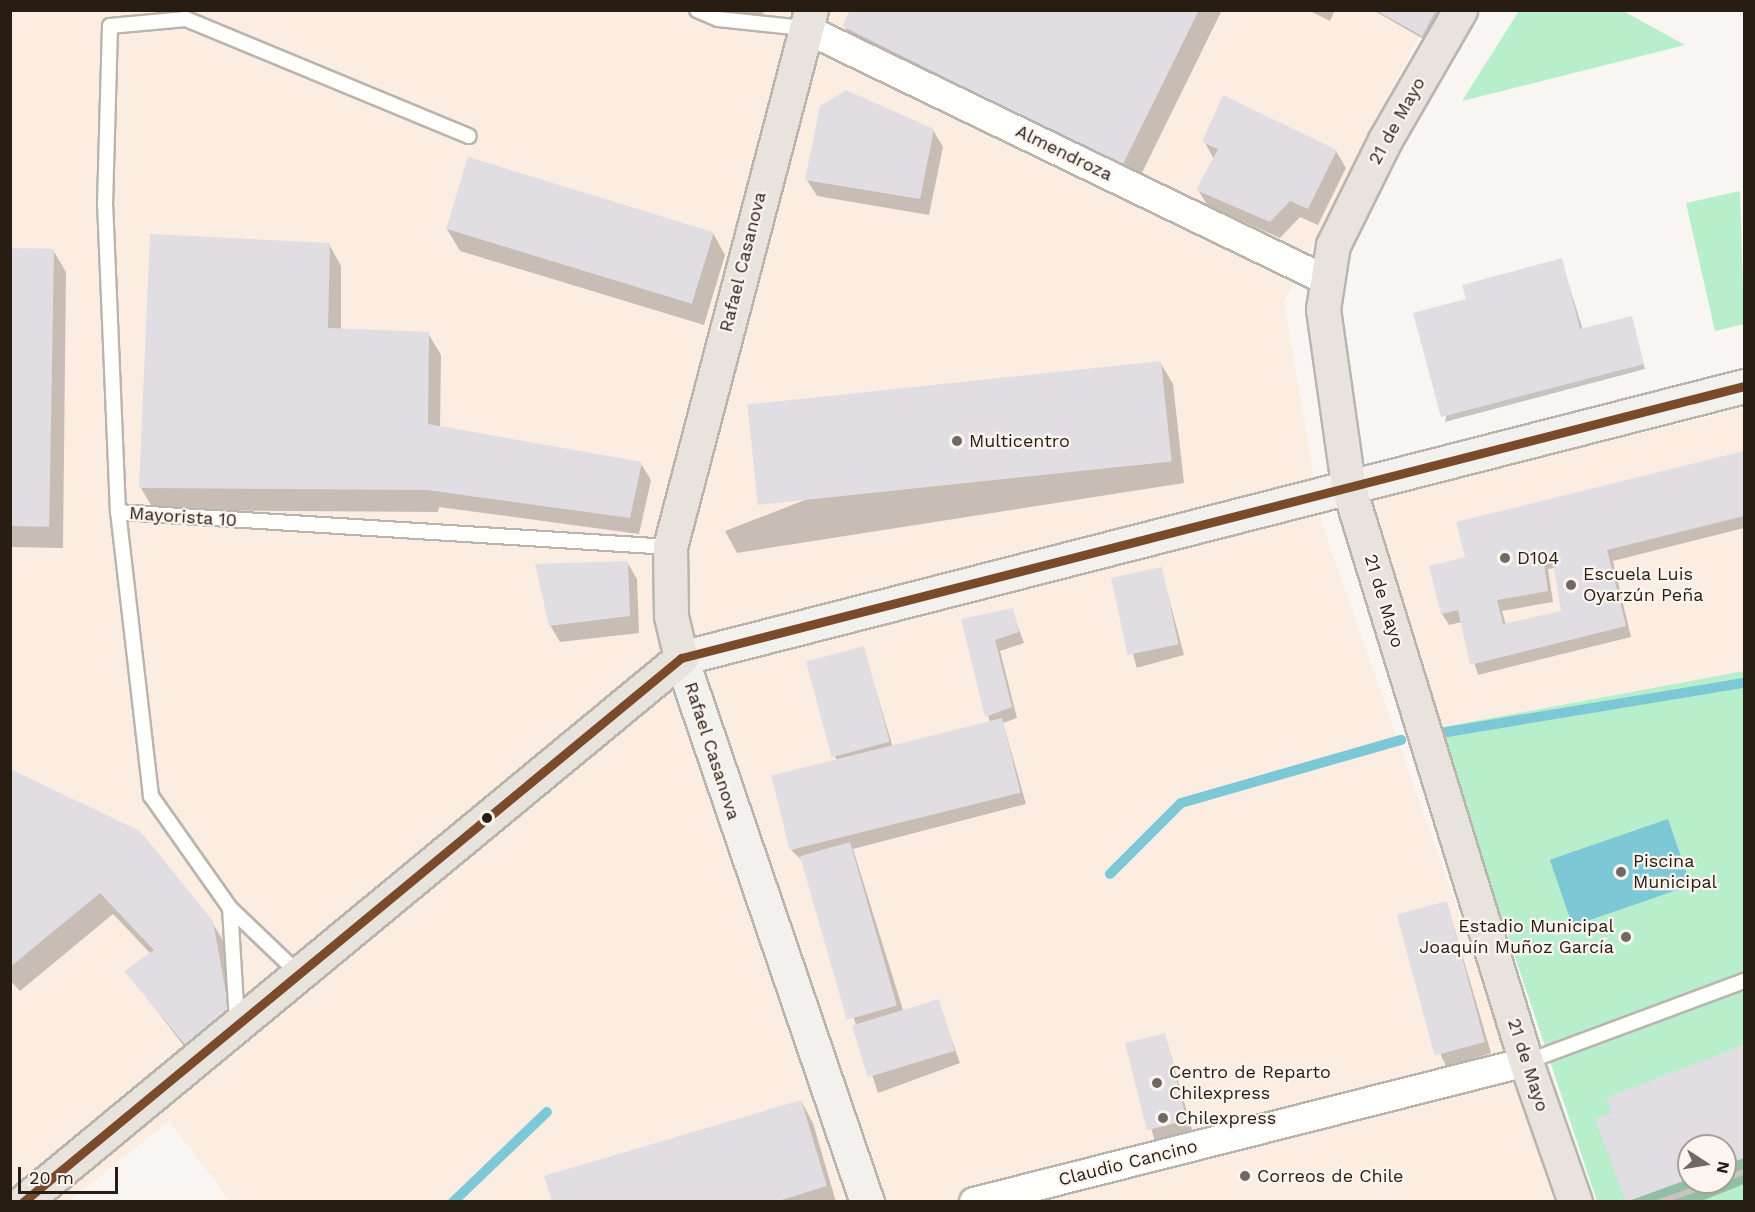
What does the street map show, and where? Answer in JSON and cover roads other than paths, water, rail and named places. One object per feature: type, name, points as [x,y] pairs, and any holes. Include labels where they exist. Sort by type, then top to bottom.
[{"type":"main road","name":"21 de Mayo","points":[[1460,10],[1385,140],[1333,245],[1324,279],[1323,309],[1348,486],[1526,1062],[1575,1202]]},
{"type":"main road","name":"Rafael Casanova","points":[[681,658],[671,616],[670,547],[807,19]]},
{"type":"main road","points":[[23,1202],[297,972],[681,658]]},
{"type":"street","name":"Almendroza","points":[[807,19],[1324,279]]},
{"type":"street","points":[[681,658],[1744,386]]},
{"type":"street","name":"Rafael Casanova","points":[[681,658],[867,1202]]},
{"type":"street","name":"Claudio Cancino","points":[[974,1202],[1526,1062]]},
{"type":"lane","points":[[697,10],[718,19],[807,19]]},
{"type":"lane","points":[[118,512],[105,205],[110,26],[186,19],[469,136]]},
{"type":"lane","name":"Mayorista 10","points":[[297,972],[230,908],[151,796],[118,512],[670,547]]},
{"type":"lane","points":[[230,908],[237,1022]]},
{"type":"lane","points":[[1526,1062],[1744,981]]},
{"type":"water","name":"Piscina Municipal","points":[[1668,819],[1691,885],[1573,926],[1550,860]]},
{"type":"waterway","points":[[1441,733],[1744,683]]},
{"type":"waterway","points":[[1110,874],[1181,803],[1401,740]]},
{"type":"waterway","points":[[453,1202],[547,1112]]},
{"type":"place","name":"Multicentro","points":[[957,441]]},
{"type":"place","name":"D104","points":[[1505,558]]},
{"type":"place","name":"Escuela Luis Oyarzún Peña","points":[[1571,585]]},
{"type":"place","name":"Piscina Municipal","points":[[1621,872]]},
{"type":"place","name":"Estadio Municipal Joaquín Muñoz García","points":[[1626,937]]},
{"type":"place","name":"Centro de Reparto Chilexpress","points":[[1157,1083]]},
{"type":"place","name":"Chilexpress","points":[[1163,1118]]},
{"type":"place","name":"Correos de Chile","points":[[1245,1176]]}]
